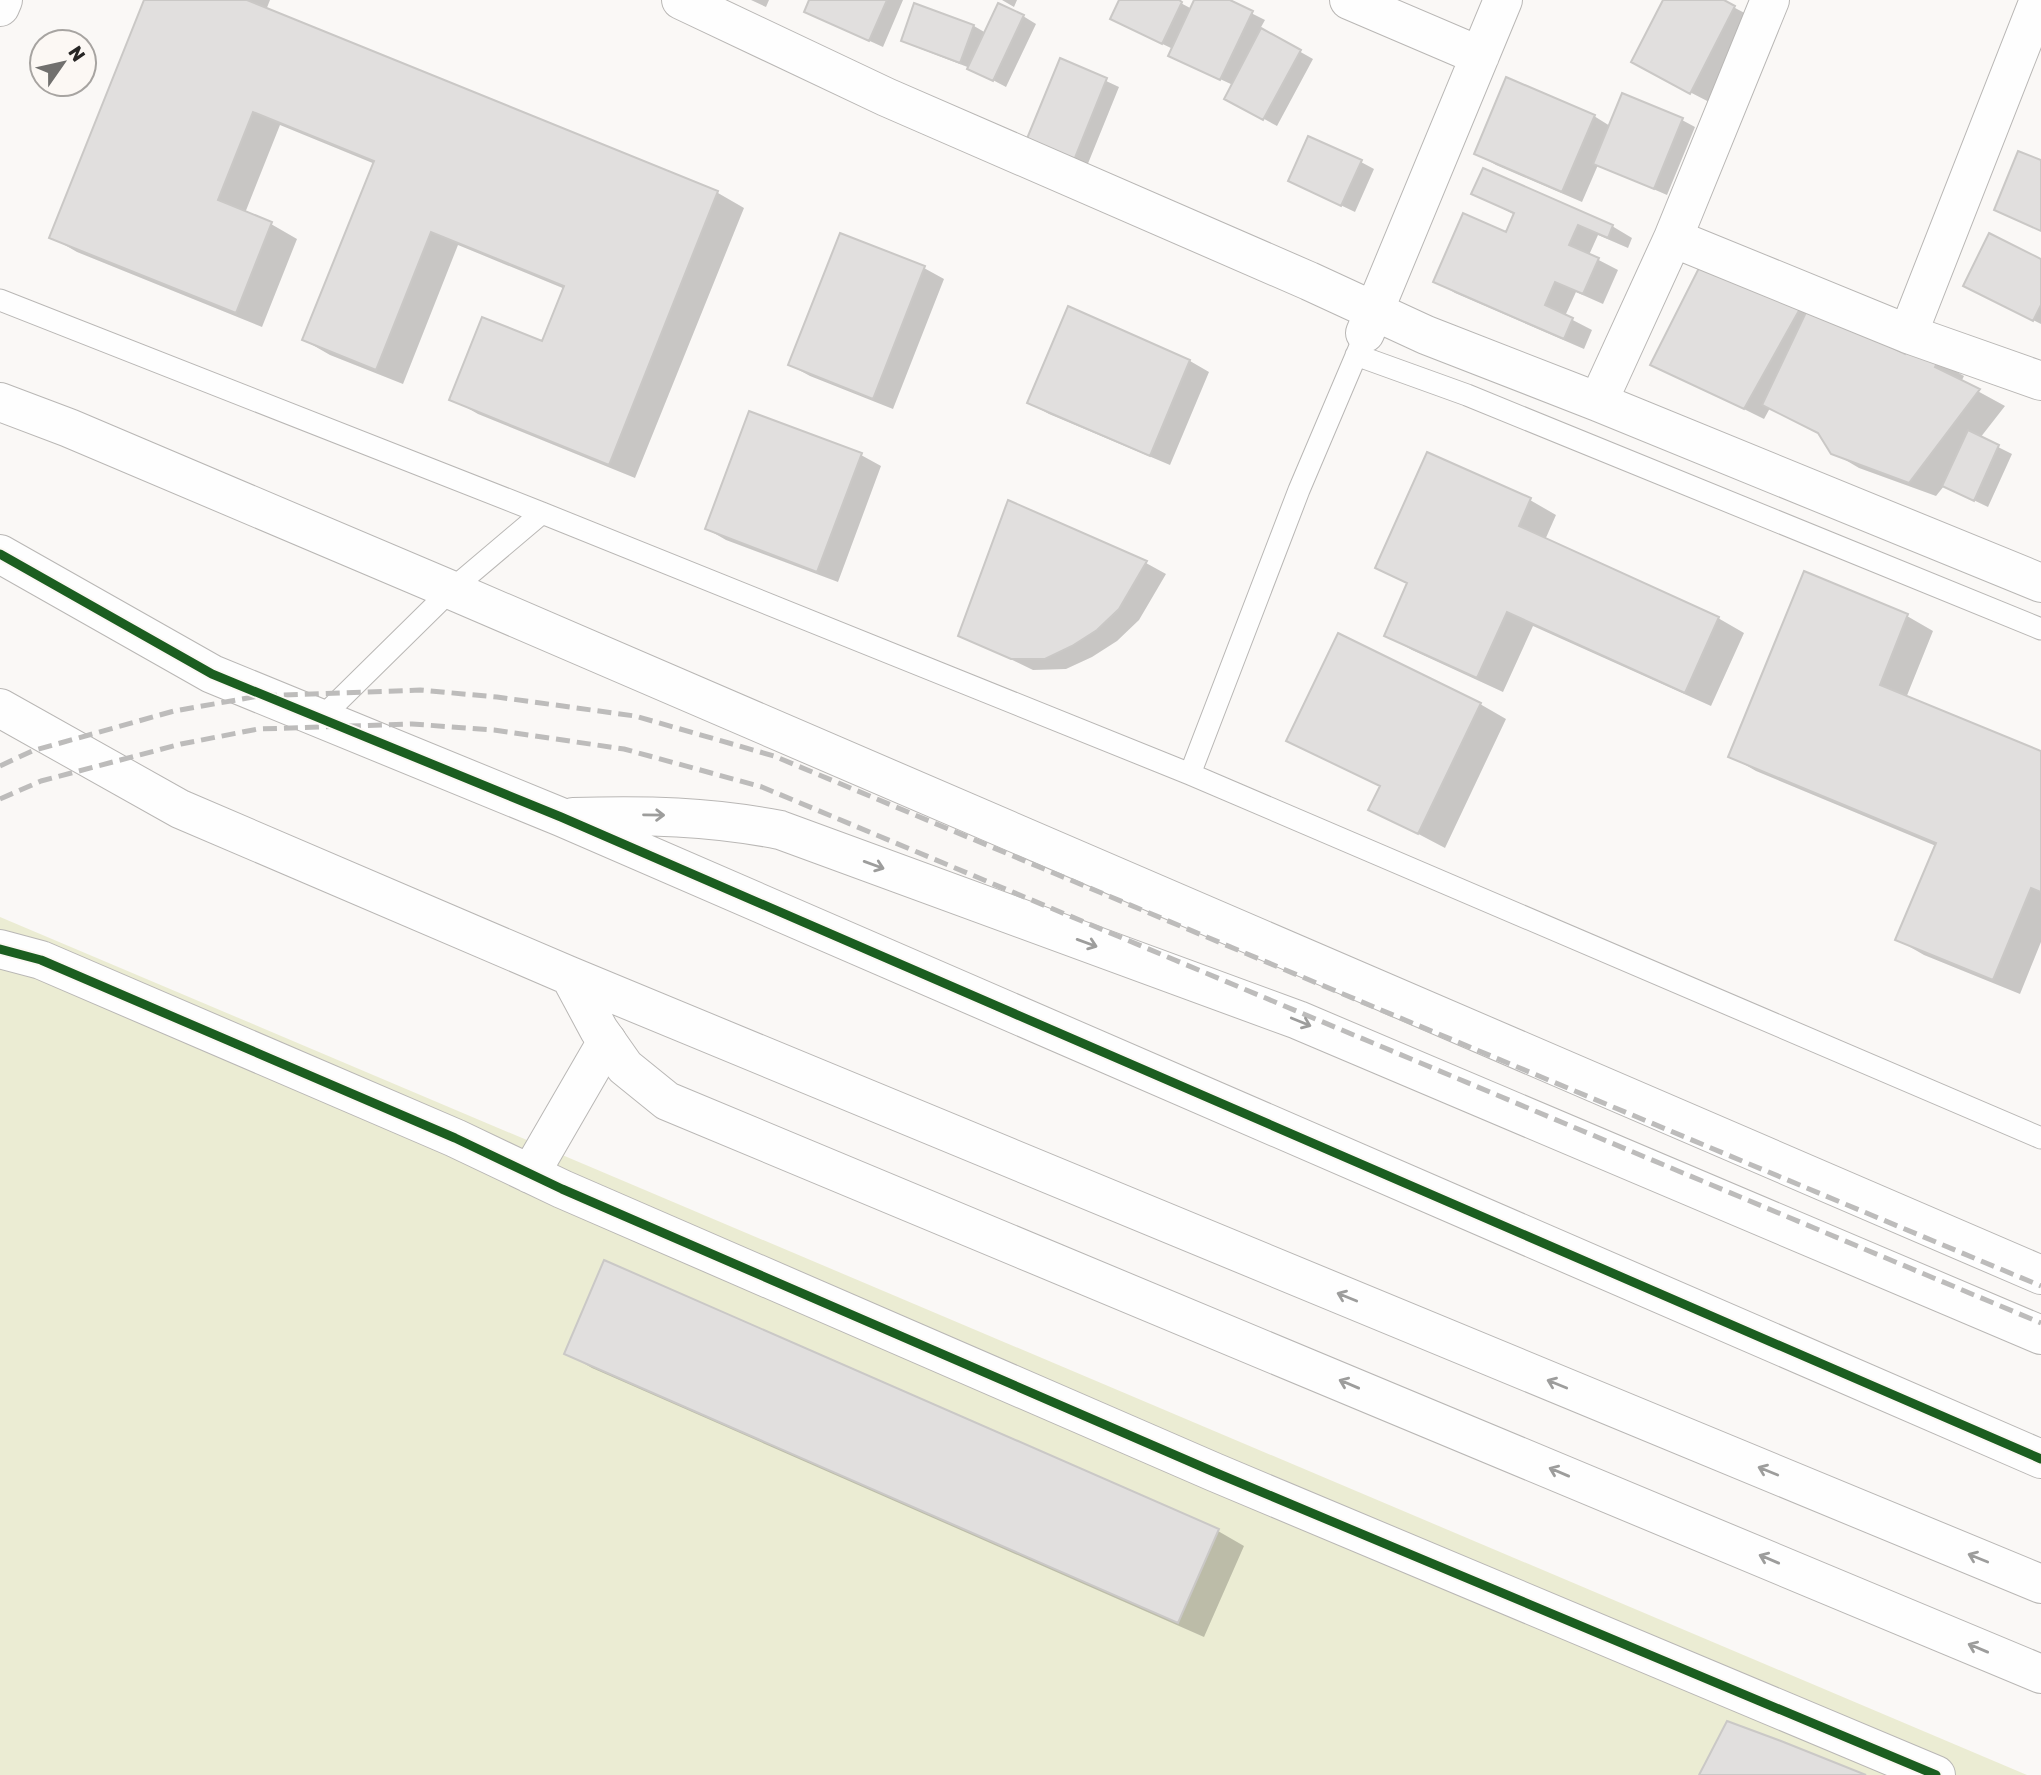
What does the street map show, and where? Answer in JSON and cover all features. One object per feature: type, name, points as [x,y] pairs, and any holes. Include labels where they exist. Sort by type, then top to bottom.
[{"type":"street","points":[[0,7],[3,0]]},
{"type":"street","points":[[681,0],[886,97],[1366,333],[1484,359],[1598,402],[2041,583]]},
{"type":"street","points":[[1349,0],[1480,56]]},
{"type":"street","points":[[1366,333],[1503,0]]},
{"type":"street","points":[[1598,402],[1673,238],[1770,0]]},
{"type":"street","points":[[1908,334],[2039,0]]},
{"type":"street","points":[[1673,238],[1908,334],[2041,381]]},
{"type":"street","points":[[0,402],[69,428],[452,590],[2041,1275]]},
{"type":"street","points":[[0,554],[212,674],[561,817],[2041,1459]]},
{"type":"street","points":[[0,708],[180,808],[570,976],[2041,1584]]},
{"type":"street","points":[[561,817],[657,815],[732,821],[780,831],[1298,1020],[2041,1335]]},
{"type":"street","points":[[0,949],[41,960],[1202,1466],[1936,1775]]},
{"type":"street","points":[[570,976],[625,1068],[667,1101],[2041,1674]]},
{"type":"street","points":[[530,1174],[607,1041]]},
{"type":"lane","points":[[0,300],[542,513],[1190,775],[2041,1138]]},
{"type":"lane","points":[[1190,775],[1299,490],[1366,333],[1467,395],[2041,629]]},
{"type":"lane","points":[[321,718],[452,590],[542,513]]},
{"type":"green space","points":[[0,917],[2027,1775],[0,1775]]},
{"type":"building","points":[[144,0],[247,0],[718,191],[609,465],[449,400],[482,317],[542,341],[564,286],[431,232],[376,370],[302,340],[374,161],[253,112],[218,200],[272,222],[236,313],[49,238]]},
{"type":"building","points":[[809,0],[887,0],[869,41],[804,12]]},
{"type":"building","points":[[1119,0],[1182,2],[1162,44],[1110,19]]},
{"type":"building","points":[[1194,0],[1230,0],[1253,11],[1220,80],[1168,56]]},
{"type":"building","points":[[1663,0],[1724,0],[1735,6],[1690,94],[1631,62]]},
{"type":"building","points":[[914,3],[974,25],[960,63],[901,41]]},
{"type":"building","points":[[998,3],[1024,15],[993,81],[967,69]]},
{"type":"building","points":[[1261,28],[1301,50],[1263,120],[1224,99]]},
{"type":"building","points":[[1060,58],[1107,78],[1074,160],[1026,141]]},
{"type":"building","points":[[1506,77],[1595,115],[1562,192],[1474,154]]},
{"type":"building","points":[[1622,93],[1683,118],[1654,189],[1593,164]]},
{"type":"building","points":[[1308,136],[1362,160],[1341,206],[1288,181]]},
{"type":"building","points":[[2018,151],[2041,160],[2041,231],[1994,210]]},
{"type":"building","points":[[1483,168],[1613,225],[1608,238],[1578,225],[1569,245],[1599,258],[1583,294],[1555,282],[1545,305],[1573,318],[1564,339],[1433,282],[1463,213],[1506,232],[1514,213],[1471,194]]},
{"type":"building","points":[[840,233],[925,266],[873,399],[788,365]]},
{"type":"building","points":[[1989,233],[2041,259],[2041,305],[2033,321],[1963,286]]},
{"type":"building","points":[[1703,260],[1801,307],[1744,409],[1650,365]]},
{"type":"building","points":[[1068,306],[1190,360],[1150,456],[1027,403]]},
{"type":"building","points":[[1809,306],[1905,354],[1910,345],[1939,359],[1935,367],[1980,389],[1909,483],[1831,454],[1818,433],[1762,405]]},
{"type":"building","points":[[749,411],[862,453],[817,572],[705,529]]},
{"type":"building","points":[[1968,430],[1999,445],[1974,501],[1942,486]]},
{"type":"building","points":[[1427,452],[1531,498],[1519,526],[1719,617],[1685,693],[1507,612],[1477,678],[1384,636],[1407,583],[1375,568]]},
{"type":"building","points":[[1008,500],[1147,561],[1119,609],[1097,630],[1045,659],[1011,659],[958,636]]},
{"type":"building","points":[[1804,571],[1908,614],[1880,685],[2041,751],[2041,892],[2031,888],[1993,980],[1895,940],[1936,843],[1728,757]]},
{"type":"building","points":[[1338,633],[1481,703],[1418,834],[1368,810],[1380,786],[1286,741]]},
{"type":"building","points":[[604,1260],[1219,1529],[1178,1623],[564,1354]]},
{"type":"building","points":[[1727,1721],[1781,1741],[1866,1775],[1699,1775]]},
{"type":"railway","points":[[0,766],[32,751],[174,711],[259,696],[420,690],[497,697],[635,716],[774,756],[2041,1286]]},
{"type":"railway","points":[[0,799],[41,781],[181,744],[258,729],[412,724],[494,730],[624,749],[762,787],[2041,1323]]},
{"type":"cycle path","points":[[0,554],[212,674],[561,817],[2041,1459]]},
{"type":"cycle path","points":[[0,949],[41,960],[455,1138],[562,1189],[1214,1472],[1936,1775]]}]
